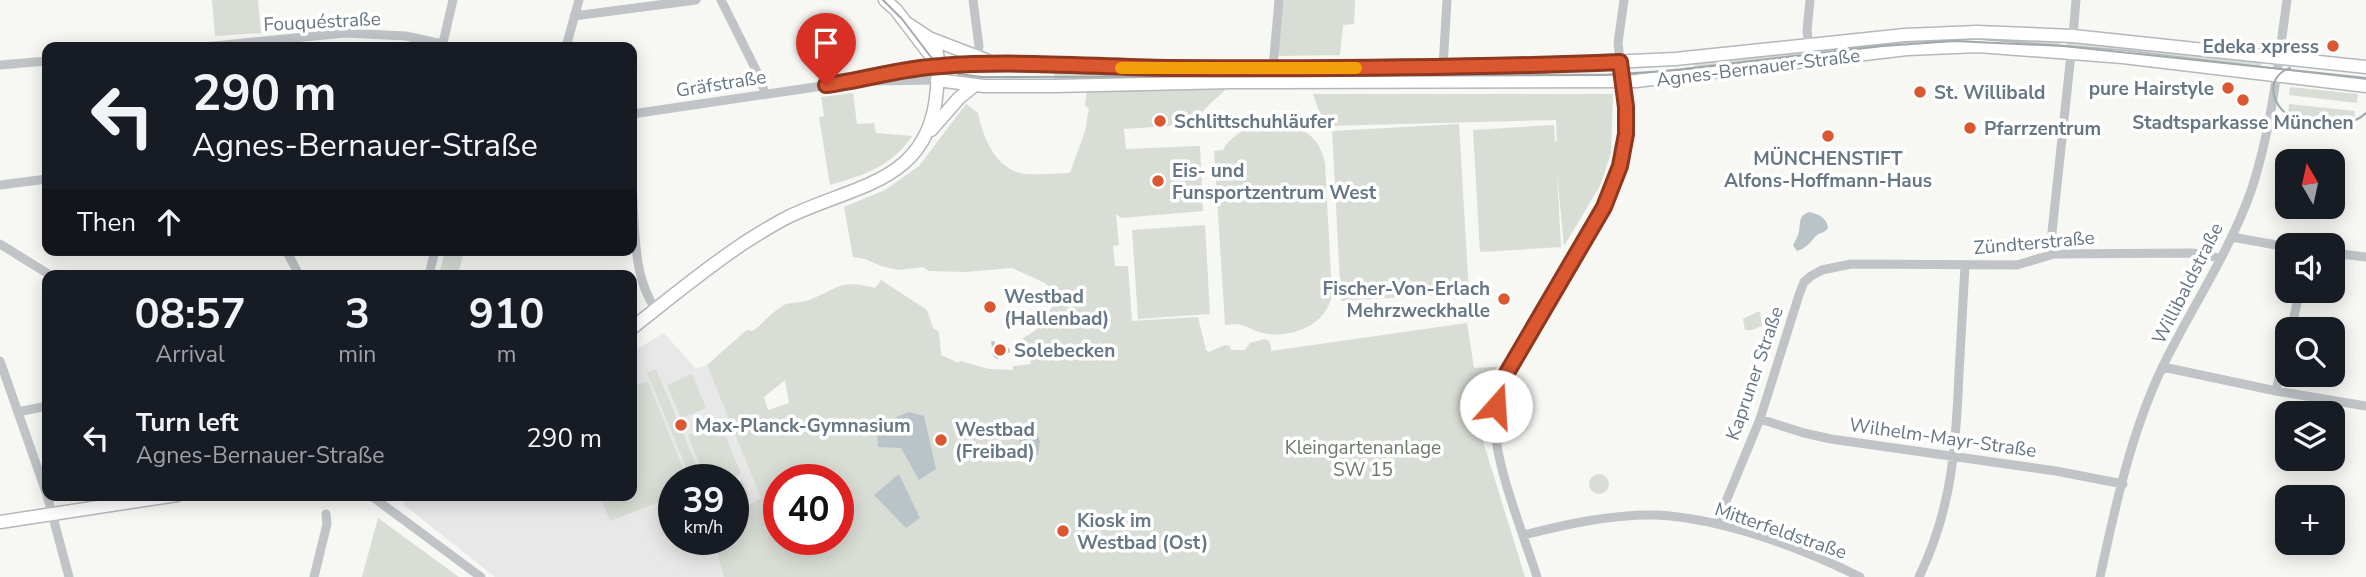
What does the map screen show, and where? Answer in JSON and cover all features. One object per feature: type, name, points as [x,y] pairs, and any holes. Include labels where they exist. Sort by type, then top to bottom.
[{"type":"main road","points":[[885,0],[943,65]]},
{"type":"main road","name":"Agnes-Bernauer-Straße","points":[[905,22],[929,38],[993,63]]},
{"type":"main road","name":"Agnes-Bernauer-Straße","points":[[924,67],[993,63],[1105,68],[1443,67],[1620,62],[1675,59],[1905,35],[1953,33],[2073,36],[2366,67]]},
{"type":"main road","points":[[925,138],[933,115],[937,80],[943,65],[929,38]]},
{"type":"main road","name":"Agnes-Bernauer-Straße","points":[[937,80],[975,85],[1054,86],[1232,82],[1623,81],[1700,75],[1907,49],[1978,47],[2123,57],[2366,86]]},
{"type":"main road","points":[[924,67],[937,80]]},
{"type":"main road","points":[[637,324],[745,242],[787,217],[885,178],[907,162],[960,98],[975,85]]},
{"type":"main road","points":[[0,522],[140,501]]},
{"type":"street","points":[[443,42],[453,0]]},
{"type":"street","points":[[567,42],[579,0]]},
{"type":"street","points":[[574,16],[696,0]]},
{"type":"street","points":[[721,0],[761,80],[765,94]]},
{"type":"street","points":[[973,0],[979,46],[977,57]]},
{"type":"street","points":[[1273,68],[1279,0]]},
{"type":"street","points":[[1443,67],[1447,0]]},
{"type":"street","points":[[1538,577],[1501,460],[1496,439],[1496,406],[1500,387],[1508,371],[1610,194],[1620,166],[1626,134],[1626,107],[1618,43],[1625,0]]},
{"type":"street","points":[[1809,45],[1807,30],[1810,0]]},
{"type":"street","points":[[2073,36],[2076,0]]},
{"type":"street","name":"Willibaldstraße","points":[[2100,577],[2141,423],[2163,367],[2232,237],[2252,188],[2268,125],[2287,0]]},
{"type":"street","name":"Fouquéstraße","points":[[280,42],[345,33],[406,36],[428,42]]},
{"type":"street","points":[[2054,254],[2052,232],[2071,54]]},
{"type":"street","points":[[0,65],[42,61]]},
{"type":"street","name":"Gräfstraße","points":[[637,113],[856,81],[924,67]]},
{"type":"street","name":"Gräfstraße","points":[[856,81],[937,80]]},
{"type":"street","points":[[0,185],[42,180]]},
{"type":"street","points":[[2232,237],[2275,245]]},
{"type":"street","points":[[0,244],[42,270]]},
{"type":"street","points":[[637,244],[644,287],[656,309]]},
{"type":"street","name":"Zündterstraße","points":[[1851,264],[2017,265],[2054,254],[2189,253],[2206,254],[2220,259]]},
{"type":"street","points":[[2345,254],[2366,257]]},
{"type":"street","name":"Kapruner Straße","points":[[1717,523],[1760,419],[1804,282],[1822,270],[1851,264]]},
{"type":"street","points":[[1919,577],[1931,552],[1946,504],[1955,456],[1965,266]]},
{"type":"street","points":[[0,361],[42,481]]},
{"type":"street","points":[[2163,367],[2276,391],[2366,406]]},
{"type":"street","points":[[2276,391],[2277,387]]},
{"type":"street","points":[[18,412],[42,407]]},
{"type":"street","name":"Wilhelm-Mayr-Straße","points":[[1760,419],[1831,439],[2056,471],[2123,484]]},
{"type":"street","points":[[49,501],[69,577]]},
{"type":"street","points":[[378,501],[481,577]]},
{"type":"street","points":[[314,577],[327,524],[326,514]]},
{"type":"street","name":"Mitterfeldstraße","points":[[1524,535],[1607,518],[1670,516],[1717,523],[1860,577]]},
{"type":"shaded area","points":[[1809,212],[1822,217],[1828,228],[1797,251],[1793,245],[1801,219]]},
{"type":"shaded area","name":"Max-Planck-Gymnasium","points":[[664,333],[696,369],[707,365],[748,464],[658,464],[658,555],[718,555],[724,577],[495,577],[403,504],[404,501],[637,501],[637,349]]},
{"type":"shaded area","name":"Solebecken","points":[[991,341],[999,348],[1009,348],[1010,352],[997,359],[993,356]]},
{"type":"shaded area","points":[[909,412],[924,416],[936,469],[919,480],[901,448],[878,447],[877,425]]},
{"type":"shaded area","points":[[1033,423],[1040,441],[1038,455],[1021,454],[1018,428]]},
{"type":"shaded area","name":"Max-Planck-Gymnasium","points":[[749,467],[762,499],[749,506]]},
{"type":"shaded area","points":[[899,474],[920,518],[906,528],[874,495]]},
{"type":"green space","points":[[212,0],[258,0],[261,33],[215,36]]},
{"type":"green space","points":[[1283,0],[1355,0],[1354,24],[1343,25],[1340,55],[1277,54]]},
{"type":"green space","points":[[1919,37],[2061,38],[2059,50],[1960,44],[1696,73],[1694,63],[1638,67],[1638,65]]},
{"type":"green space","points":[[2067,38],[2261,60],[2261,70],[2065,51]]},
{"type":"green space","points":[[1548,67],[1548,78],[1054,83],[1054,68]]},
{"type":"green space","name":"Kleingartenanlage SW 15","points":[[1231,83],[1207,107],[1196,124],[1124,129],[1126,149],[1200,146],[1203,211],[1121,218],[1116,214],[1119,245],[1113,246],[1115,266],[1128,266],[1132,321],[1198,317],[1206,350],[1209,352],[1225,345],[1230,346],[1231,350],[1245,350],[1250,343],[1265,339],[1270,342],[1271,351],[1467,323],[1474,368],[1497,367],[1487,383],[1481,401],[1482,438],[1525,577],[724,577],[718,555],[749,555],[749,505],[761,498],[707,365],[747,330],[753,331],[784,305],[806,301],[845,285],[875,288],[881,280],[927,310],[933,328],[939,332],[941,355],[959,363],[960,361],[989,369],[1013,370],[1013,366],[1031,364],[1023,338],[1042,324],[1053,303],[1061,298],[1045,283],[1012,268],[965,272],[929,271],[923,267],[898,270],[853,257],[844,207],[885,190],[919,166],[966,104],[978,113],[991,149],[1003,164],[1020,173],[1070,173],[1085,131],[1089,108],[1085,106],[1087,88]],"holes":[[[785,380],[789,403],[768,410],[764,397]]]},
{"type":"green space","points":[[2290,87],[2358,94],[2357,103],[2289,95]]},
{"type":"green space","points":[[853,93],[857,124],[874,123],[876,133],[912,136],[896,155],[876,168],[830,185],[819,117],[824,116],[821,97]]},
{"type":"green space","points":[[1313,94],[1613,94],[1611,153],[1600,186],[1564,246],[1557,174],[1561,247],[1480,252],[1473,130],[1554,125],[1555,142],[1556,120],[1324,126]]},
{"type":"green space","points":[[2289,104],[2355,111],[2354,119],[2330,122],[2303,119],[2288,114]]},
{"type":"green space","points":[[1268,124],[1288,125],[1305,132],[1318,144],[1325,163],[1332,295],[1323,315],[1315,322],[1306,328],[1284,334],[1262,333],[1239,324],[1225,325],[1214,151],[1223,150],[1231,139],[1242,132]]},
{"type":"green space","points":[[1459,124],[1469,293],[1341,301],[1332,131]]},
{"type":"green space","points":[[1205,225],[1210,314],[1138,319],[1132,230]]},
{"type":"green space","points":[[444,256],[463,256],[459,270],[440,270]]},
{"type":"green space","points":[[1760,312],[1762,326],[1745,330],[1743,319]]},
{"type":"green space","points":[[656,369],[696,464],[685,464],[647,373]]},
{"type":"green space","points":[[692,374],[706,408],[681,418],[667,385]]},
{"type":"green space","points":[[648,381],[681,464],[658,464],[658,502],[610,521],[602,501],[637,501],[637,385]]},
{"type":"green space","points":[[720,422],[737,464],[699,464],[688,435]]},
{"type":"green space","points":[[1599,474],[1606,477],[1609,484],[1606,491],[1599,494],[1592,491],[1589,484],[1592,477]]},
{"type":"green space","points":[[378,518],[459,577],[362,577]]},
{"type":"tram line","points":[[883,0],[902,19],[937,65],[959,74],[981,77],[1606,75],[1679,70],[1883,46],[1954,41],[2063,46],[2366,78]]},
{"type":"tram line","points":[[2290,68],[2281,73],[2273,86],[2276,102],[2287,115],[2295,119],[2342,123],[2359,119],[2366,113]]},
{"type":"slow traffic","points":[[1121,68],[1356,68]]},
{"type":"place","name":"Edeka xpress","points":[[2333,46]]},
{"type":"place","name":"pure Hairstyle","points":[[2228,88]]},
{"type":"place","name":"St. Willibald","points":[[1920,92]]},
{"type":"place","name":"Stadtsparkasse München","points":[[2243,100]]},
{"type":"place","name":"Schlittschuhläufer","points":[[1160,121]]},
{"type":"place","name":"Pfarrzentrum","points":[[1970,128]]},
{"type":"place","name":"MÜNCHENSTIFT Alfons-Hoffmann-Haus","points":[[1828,136]]},
{"type":"place","name":"Eis- und Funsportzentrum West","points":[[1158,181]]},
{"type":"place","name":"Fischer-Von-Erlach Mehrzweckhalle","points":[[1504,299]]},
{"type":"place","name":"Westbad (Hallenbad)","points":[[990,307]]},
{"type":"place","name":"Solebecken","points":[[1000,350]]},
{"type":"place","name":"Max-Planck-Gymnasium","points":[[681,425]]},
{"type":"place","name":"Westbad (Freibad)","points":[[941,440]]},
{"type":"place","name":"Kiosk im Westbad (Ost)","points":[[1063,531]]},
{"type":"route","points":[[826,85],[916,68],[993,63],[1105,68],[1273,68],[1620,62],[1626,107],[1626,134],[1620,166],[1610,194],[1508,371],[1500,387],[1496,406]]}]
